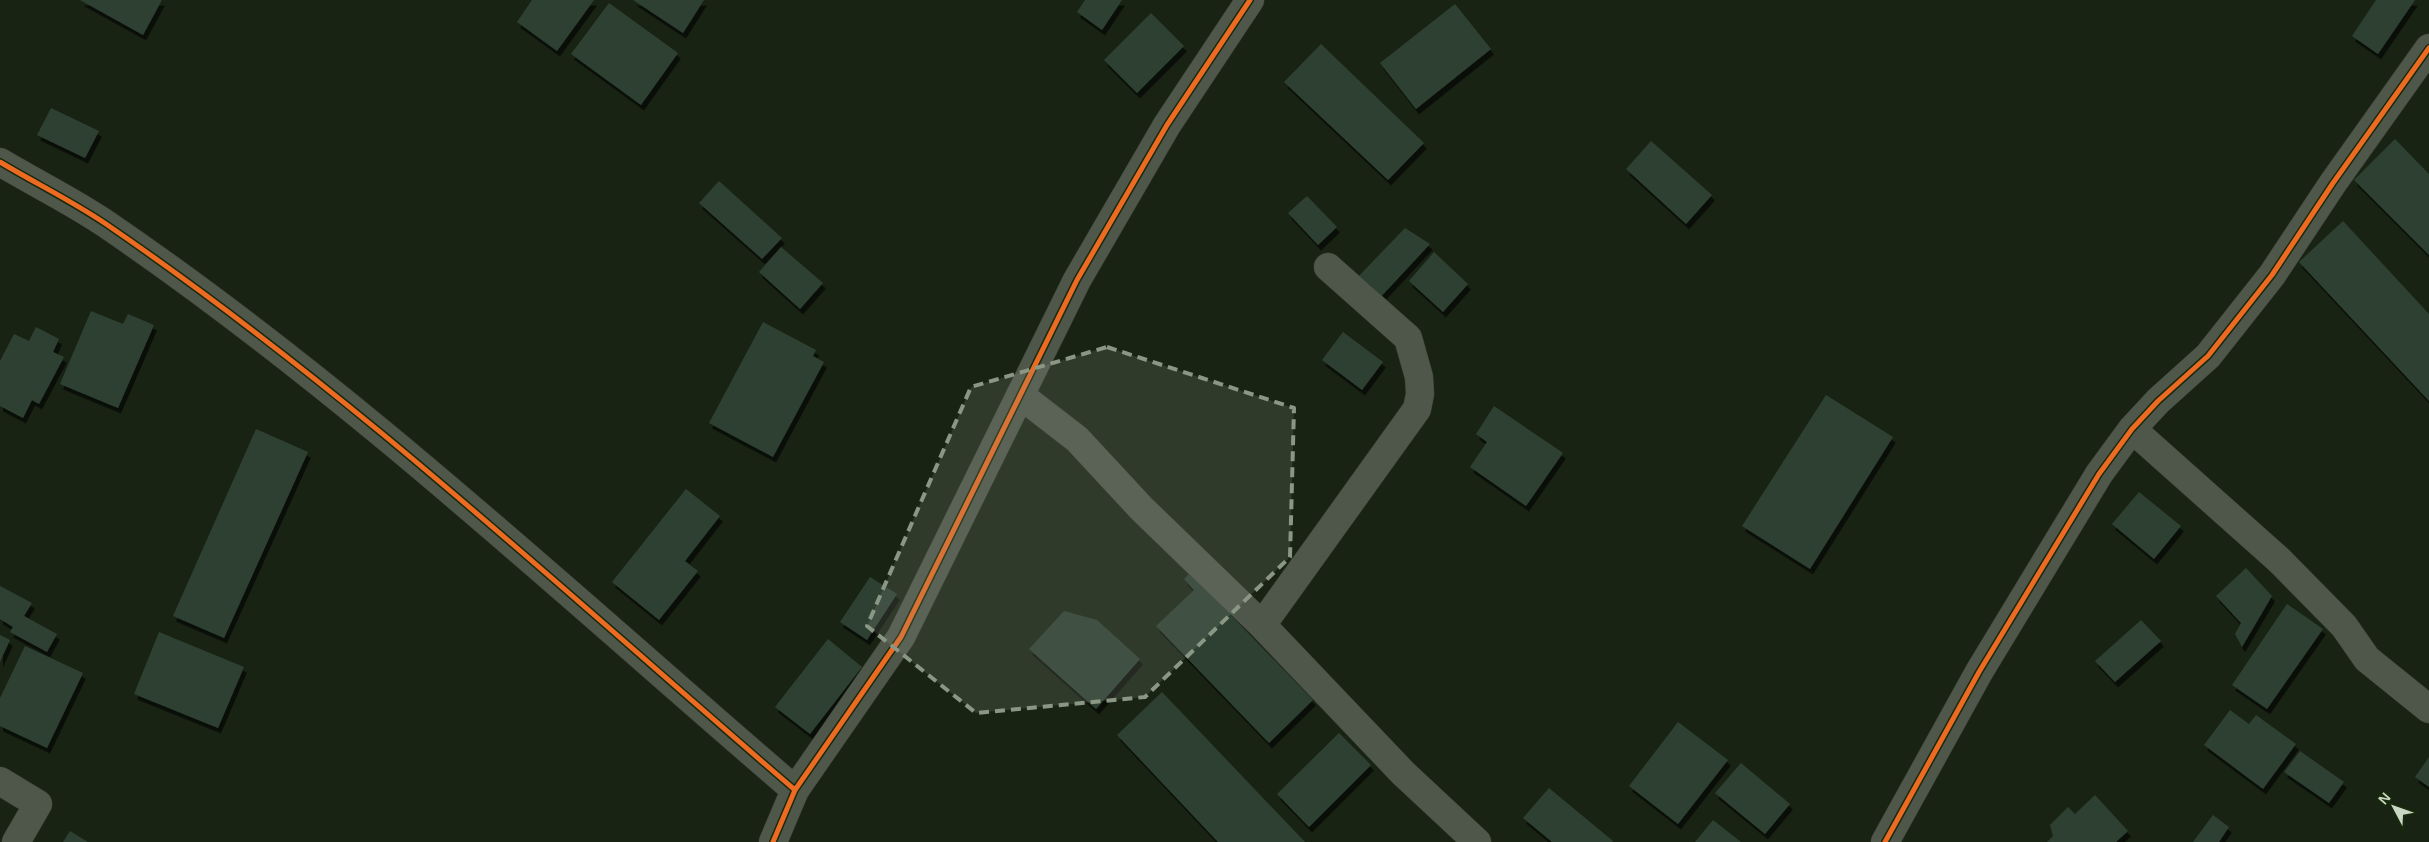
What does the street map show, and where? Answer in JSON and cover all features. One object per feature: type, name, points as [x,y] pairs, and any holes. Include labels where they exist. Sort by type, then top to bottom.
[{"type":"street","points":[[773,842],[795,790],[901,636],[1082,271],[1167,125],[1250,0]]},
{"type":"street","points":[[1885,842],[1979,672],[2099,474],[2132,429],[2158,401],[2208,356],[2267,282],[2333,182],[2429,48]]},
{"type":"street","points":[[0,162],[104,223],[302,367],[454,492],[648,664],[795,790]]},
{"type":"street","points":[[1262,625],[1417,409],[1420,394],[1419,377],[1408,338],[1328,267]]},
{"type":"street","points":[[1020,395],[1077,439],[1142,509],[1262,625],[1403,773],[1477,842]]},
{"type":"street","points":[[2132,429],[2279,560],[2344,626],[2367,659],[2429,709]]},
{"type":"street","points":[[0,781],[38,804],[16,842]]},
{"type":"highlighted area","points":[[1107,347],[1294,408],[1290,557],[1145,697],[976,713],[867,626],[971,387]]},
{"type":"building","points":[[80,0],[162,0],[143,35]]},
{"type":"building","points":[[532,0],[594,0],[557,51],[517,22]]},
{"type":"building","points":[[633,0],[704,0],[683,33]]},
{"type":"building","points":[[1085,0],[1122,0],[1102,30],[1077,12]]},
{"type":"building","points":[[2376,0],[2415,0],[2378,54],[2352,36]]},
{"type":"building","points":[[609,3],[678,53],[641,105],[571,54]]},
{"type":"building","points":[[1455,4],[1491,49],[1416,109],[1380,63]]},
{"type":"building","points":[[1151,13],[1184,46],[1137,93],[1104,60]]},
{"type":"building","points":[[1321,44],[1424,143],[1388,180],[1284,82]]},
{"type":"building","points":[[51,108],[99,131],[85,158],[37,135]]},
{"type":"building","points":[[2395,139],[2429,174],[2429,255],[2354,180]]},
{"type":"building","points":[[1651,141],[1712,195],[1686,224],[1626,169]]},
{"type":"building","points":[[719,181],[782,238],[762,259],[699,203]]},
{"type":"building","points":[[1307,196],[1337,227],[1318,245],[1288,213]]},
{"type":"building","points":[[2343,221],[2429,314],[2429,401],[2299,262]]},
{"type":"building","points":[[1405,228],[1430,244],[1377,301],[1354,281]]},
{"type":"building","points":[[781,247],[823,283],[800,309],[759,272]]},
{"type":"building","points":[[1434,252],[1468,284],[1443,312],[1409,281]]},
{"type":"building","points":[[91,311],[123,324],[128,314],[154,325],[118,408],[60,384]]},
{"type":"building","points":[[763,322],[816,350],[813,356],[824,362],[773,457],[709,423]]},
{"type":"building","points":[[36,327],[59,339],[53,352],[64,357],[39,404],[32,400],[23,418],[0,406],[0,361],[14,334],[29,341]]},
{"type":"building","points":[[1343,332],[1383,362],[1362,390],[1322,360]]},
{"type":"building","points":[[1826,395],[1893,437],[1810,569],[1742,526]]},
{"type":"building","points":[[1494,406],[1563,453],[1526,506],[1470,467],[1487,442],[1476,434]]},
{"type":"building","points":[[256,429],[308,452],[224,638],[173,616]]},
{"type":"building","points":[[686,489],[720,516],[685,561],[698,571],[659,620],[612,582]]},
{"type":"building","points":[[2139,492],[2181,526],[2154,559],[2112,524]]},
{"type":"building","points":[[2246,568],[2272,596],[2242,647],[2235,634],[2241,623],[2216,596]]},
{"type":"building","points":[[1190,573],[1313,700],[1269,743],[1156,626],[1194,590],[1184,579]]},
{"type":"building","points":[[870,577],[897,594],[867,640],[840,622]]},
{"type":"building","points":[[0,586],[32,603],[24,616],[57,634],[47,652],[10,632],[13,627],[0,619]]},
{"type":"building","points":[[2287,604],[2323,629],[2267,709],[2232,685]]},
{"type":"building","points":[[1064,611],[1097,620],[1140,659],[1096,709],[1029,649]]},
{"type":"building","points":[[2141,620],[2161,641],[2115,682],[2095,661]]},
{"type":"building","points":[[159,632],[244,667],[218,728],[134,694]]},
{"type":"building","points":[[0,635],[10,640],[0,662]]},
{"type":"building","points":[[828,639],[862,667],[810,734],[775,707]]},
{"type":"building","points":[[25,646],[83,673],[47,748],[0,726],[0,698]]},
{"type":"building","points":[[1162,692],[1305,842],[1218,842],[1117,735]]},
{"type":"building","points":[[2230,710],[2249,724],[2256,715],[2296,744],[2263,789],[2204,745]]},
{"type":"building","points":[[1678,722],[1728,760],[1678,824],[1629,786]]},
{"type":"building","points":[[1339,733],[1371,765],[1309,827],[1277,794]]},
{"type":"building","points":[[2300,751],[2344,782],[2329,803],[2284,772]]},
{"type":"building","points":[[2429,757],[2429,787],[2415,777]]},
{"type":"building","points":[[1741,763],[1790,804],[1765,834],[1715,793]]},
{"type":"building","points":[[1549,788],[1613,841],[1552,842],[1523,818]]},
{"type":"building","points":[[2095,795],[2128,831],[2116,842],[2047,842],[2053,836],[2050,825],[2068,807],[2075,814]]},
{"type":"building","points":[[2213,815],[2229,827],[2219,842],[2193,842]]},
{"type":"building","points":[[1713,820],[1741,842],[1695,842]]},
{"type":"building","points":[[70,831],[88,842],[63,842]]},
{"type":"cycle path","points":[[773,842],[795,790],[901,637],[1077,280],[1167,125],[1250,0]]},
{"type":"cycle path","points":[[1885,842],[1979,672],[2099,474],[2132,429],[2158,401],[2208,356],[2272,275],[2333,183],[2429,48]]},
{"type":"cycle path","points":[[0,162],[106,224],[286,356],[458,497],[795,790]]}]
